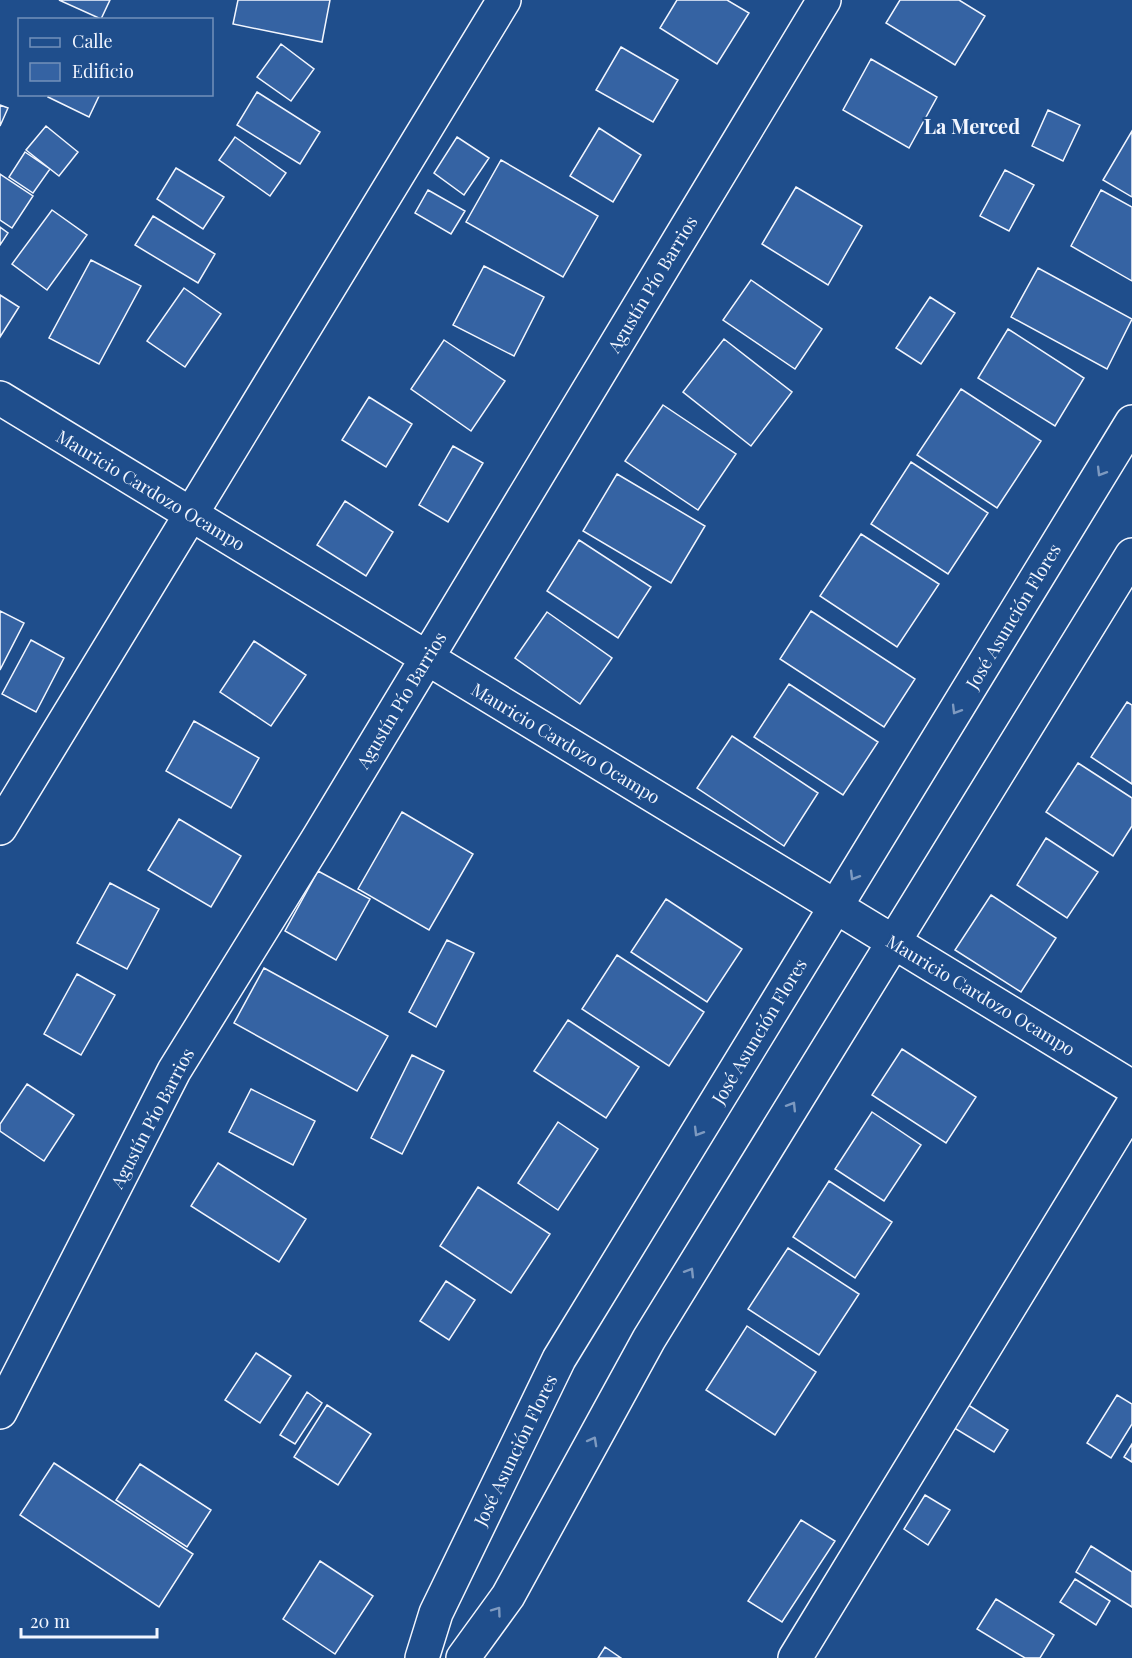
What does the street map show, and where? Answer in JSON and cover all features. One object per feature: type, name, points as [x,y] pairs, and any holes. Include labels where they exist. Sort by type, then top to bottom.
[{"type":"street","points":[[0,828],[504,0]]},
{"type":"street","name":"Agustín Pío Barrios","points":[[0,1412],[174,1071],[427,658],[824,0]]},
{"type":"street","name":"Mauricio Cardozo Ocampo","points":[[0,398],[1132,1087]]},
{"type":"street","name":"José Asunción Flores","points":[[422,1658],[436,1613],[559,1359],[1132,422]]},
{"type":"street","points":[[463,1658],[508,1596],[649,1339],[1132,555]]},
{"type":"street","points":[[795,1658],[1132,1106]]},
{"type":"building","points":[[59,0],[110,0],[101,18]]},
{"type":"building","points":[[238,0],[330,0],[322,42],[233,24]]},
{"type":"building","points":[[677,0],[727,0],[749,13],[717,64],[660,28]]},
{"type":"building","points":[[900,0],[959,0],[985,16],[955,65],[886,23]]},
{"type":"building","points":[[281,44],[314,69],[291,101],[257,77]]},
{"type":"building","points":[[621,47],[678,80],[653,122],[596,90]]},
{"type":"building","points":[[871,59],[937,97],[909,148],[843,110]]},
{"type":"building","points":[[257,92],[320,132],[300,164],[237,125]]},
{"type":"building","points":[[48,96],[99,96],[89,117]]},
{"type":"building","points":[[0,105],[8,108],[0,126]]},
{"type":"building","points":[[1048,110],[1080,125],[1063,161],[1032,146]]},
{"type":"building","points":[[46,126],[78,152],[59,176],[26,150]]},
{"type":"building","points":[[599,128],[641,155],[613,202],[570,176]]},
{"type":"building","points":[[1132,131],[1132,197],[1103,180]]},
{"type":"building","points":[[235,137],[286,173],[270,196],[219,160]]},
{"type":"building","points":[[457,137],[489,158],[464,195],[434,173]]},
{"type":"building","points":[[25,152],[50,169],[33,193],[9,177]]},
{"type":"building","points":[[501,160],[598,216],[563,277],[466,222]]},
{"type":"building","points":[[176,168],[224,197],[203,229],[157,199]]},
{"type":"building","points":[[1005,170],[1034,185],[1009,231],[980,216]]},
{"type":"building","points":[[0,174],[33,196],[12,228],[0,220]]},
{"type":"building","points":[[796,187],[862,226],[828,285],[762,244]]},
{"type":"building","points":[[428,190],[465,211],[451,234],[415,213]]},
{"type":"building","points":[[1101,190],[1132,207],[1132,281],[1071,246]]},
{"type":"building","points":[[52,210],[87,235],[47,290],[12,264]]},
{"type":"building","points":[[153,216],[215,254],[198,283],[135,245]]},
{"type":"building","points":[[0,227],[8,233],[0,245]]},
{"type":"building","points":[[91,260],[141,286],[99,364],[49,338]]},
{"type":"building","points":[[484,266],[544,297],[514,356],[453,325]]},
{"type":"building","points":[[1038,268],[1132,319],[1107,369],[1011,317]]},
{"type":"building","points":[[751,280],[822,329],[795,369],[723,320]]},
{"type":"building","points":[[184,288],[221,314],[185,367],[147,341]]},
{"type":"building","points":[[0,295],[19,307],[0,337]]},
{"type":"building","points":[[930,297],[955,313],[921,364],[896,348]]},
{"type":"building","points":[[1008,329],[1084,378],[1055,426],[978,378]]},
{"type":"building","points":[[724,339],[792,392],[751,446],[683,392]]},
{"type":"building","points":[[444,340],[505,381],[471,431],[411,389]]},
{"type":"building","points":[[961,389],[1041,441],[997,508],[917,455]]},
{"type":"building","points":[[369,397],[412,424],[386,467],[342,440]]},
{"type":"building","points":[[663,405],[736,454],[698,510],[625,461]]},
{"type":"building","points":[[453,446],[483,463],[448,522],[419,505]]},
{"type":"building","points":[[911,462],[988,513],[948,574],[871,524]]},
{"type":"building","points":[[617,474],[705,526],[671,583],[583,531]]},
{"type":"building","points":[[345,501],[393,532],[366,576],[317,545]]},
{"type":"building","points":[[861,534],[939,584],[897,647],[820,596]]},
{"type":"building","points":[[579,540],[651,587],[618,638],[547,591]]},
{"type":"building","points":[[0,611],[24,623],[0,670]]},
{"type":"building","points":[[811,611],[915,679],[884,727],[780,659]]},
{"type":"building","points":[[547,612],[612,658],[580,704],[515,658]]},
{"type":"building","points":[[31,640],[64,658],[36,712],[2,694]]},
{"type":"building","points":[[254,641],[306,675],[271,726],[220,692]]},
{"type":"building","points":[[789,684],[878,742],[843,795],[754,737]]},
{"type":"building","points":[[1127,702],[1132,705],[1132,784],[1091,757]]},
{"type":"building","points":[[194,721],[259,758],[231,808],[166,771]]},
{"type":"building","points":[[732,736],[818,793],[784,846],[697,788]]},
{"type":"building","points":[[1078,763],[1132,798],[1132,826],[1113,856],[1046,812]]},
{"type":"building","points":[[402,812],[473,854],[429,930],[358,889]]},
{"type":"building","points":[[179,819],[241,856],[211,907],[148,870]]},
{"type":"building","points":[[1046,838],[1098,872],[1067,918],[1017,885]]},
{"type":"building","points":[[318,871],[370,899],[336,960],[285,931]]},
{"type":"building","points":[[110,883],[159,909],[127,969],[77,943]]},
{"type":"building","points":[[991,895],[1056,938],[1021,992],[955,950]]},
{"type":"building","points":[[666,899],[742,949],[707,1002],[631,952]]},
{"type":"building","points":[[447,940],[474,953],[436,1027],[409,1012]]},
{"type":"building","points":[[617,955],[704,1012],[669,1066],[582,1009]]},
{"type":"building","points":[[264,968],[388,1036],[357,1091],[234,1023]]},
{"type":"building","points":[[77,974],[115,995],[81,1055],[44,1034]]},
{"type":"building","points":[[568,1020],[639,1067],[606,1118],[534,1071]]},
{"type":"building","points":[[902,1049],[976,1097],[946,1143],[872,1095]]},
{"type":"building","points":[[412,1055],[444,1071],[402,1154],[371,1138]]},
{"type":"building","points":[[27,1084],[74,1115],[44,1161],[0,1131],[0,1124]]},
{"type":"building","points":[[251,1089],[315,1121],[293,1165],[229,1132]]},
{"type":"building","points":[[872,1112],[921,1145],[884,1201],[835,1169]]},
{"type":"building","points":[[558,1122],[598,1149],[558,1210],[518,1183]]},
{"type":"building","points":[[218,1163],[306,1219],[279,1262],[191,1206]]},
{"type":"building","points":[[829,1181],[892,1222],[855,1278],[793,1237]]},
{"type":"building","points":[[478,1187],[550,1234],[511,1293],[440,1246]]},
{"type":"building","points":[[788,1248],[859,1294],[819,1355],[748,1309]]},
{"type":"building","points":[[446,1281],[475,1300],[449,1340],[420,1321]]},
{"type":"building","points":[[747,1326],[816,1372],[775,1435],[706,1390]]},
{"type":"building","points":[[256,1353],[291,1376],[260,1423],[225,1400]]},
{"type":"building","points":[[307,1392],[322,1403],[295,1444],[280,1435]]},
{"type":"building","points":[[1117,1395],[1132,1404],[1132,1424],[1111,1458],[1087,1443]]},
{"type":"building","points":[[965,1403],[1008,1430],[994,1452],[951,1426]]},
{"type":"building","points":[[327,1405],[371,1434],[338,1485],[294,1457]]},
{"type":"building","points":[[1132,1444],[1132,1462],[1124,1457]]},
{"type":"building","points":[[54,1463],[193,1554],[159,1607],[20,1515]]},
{"type":"building","points":[[140,1464],[211,1510],[187,1547],[116,1500]]},
{"type":"building","points":[[925,1495],[950,1510],[928,1545],[904,1529]]},
{"type":"building","points":[[801,1520],[835,1541],[782,1622],[748,1601]]},
{"type":"building","points":[[1091,1546],[1132,1572],[1132,1607],[1076,1572]]},
{"type":"building","points":[[320,1561],[373,1596],[335,1654],[283,1619]]},
{"type":"building","points":[[1075,1579],[1110,1601],[1096,1625],[1060,1602]]},
{"type":"building","points":[[996,1599],[1054,1635],[1040,1658],[1025,1658],[977,1629]]},
{"type":"building","points":[[605,1647],[621,1658],[598,1658]]},
{"type":"district","name":"La Merced","points":[[972,125]]}]
